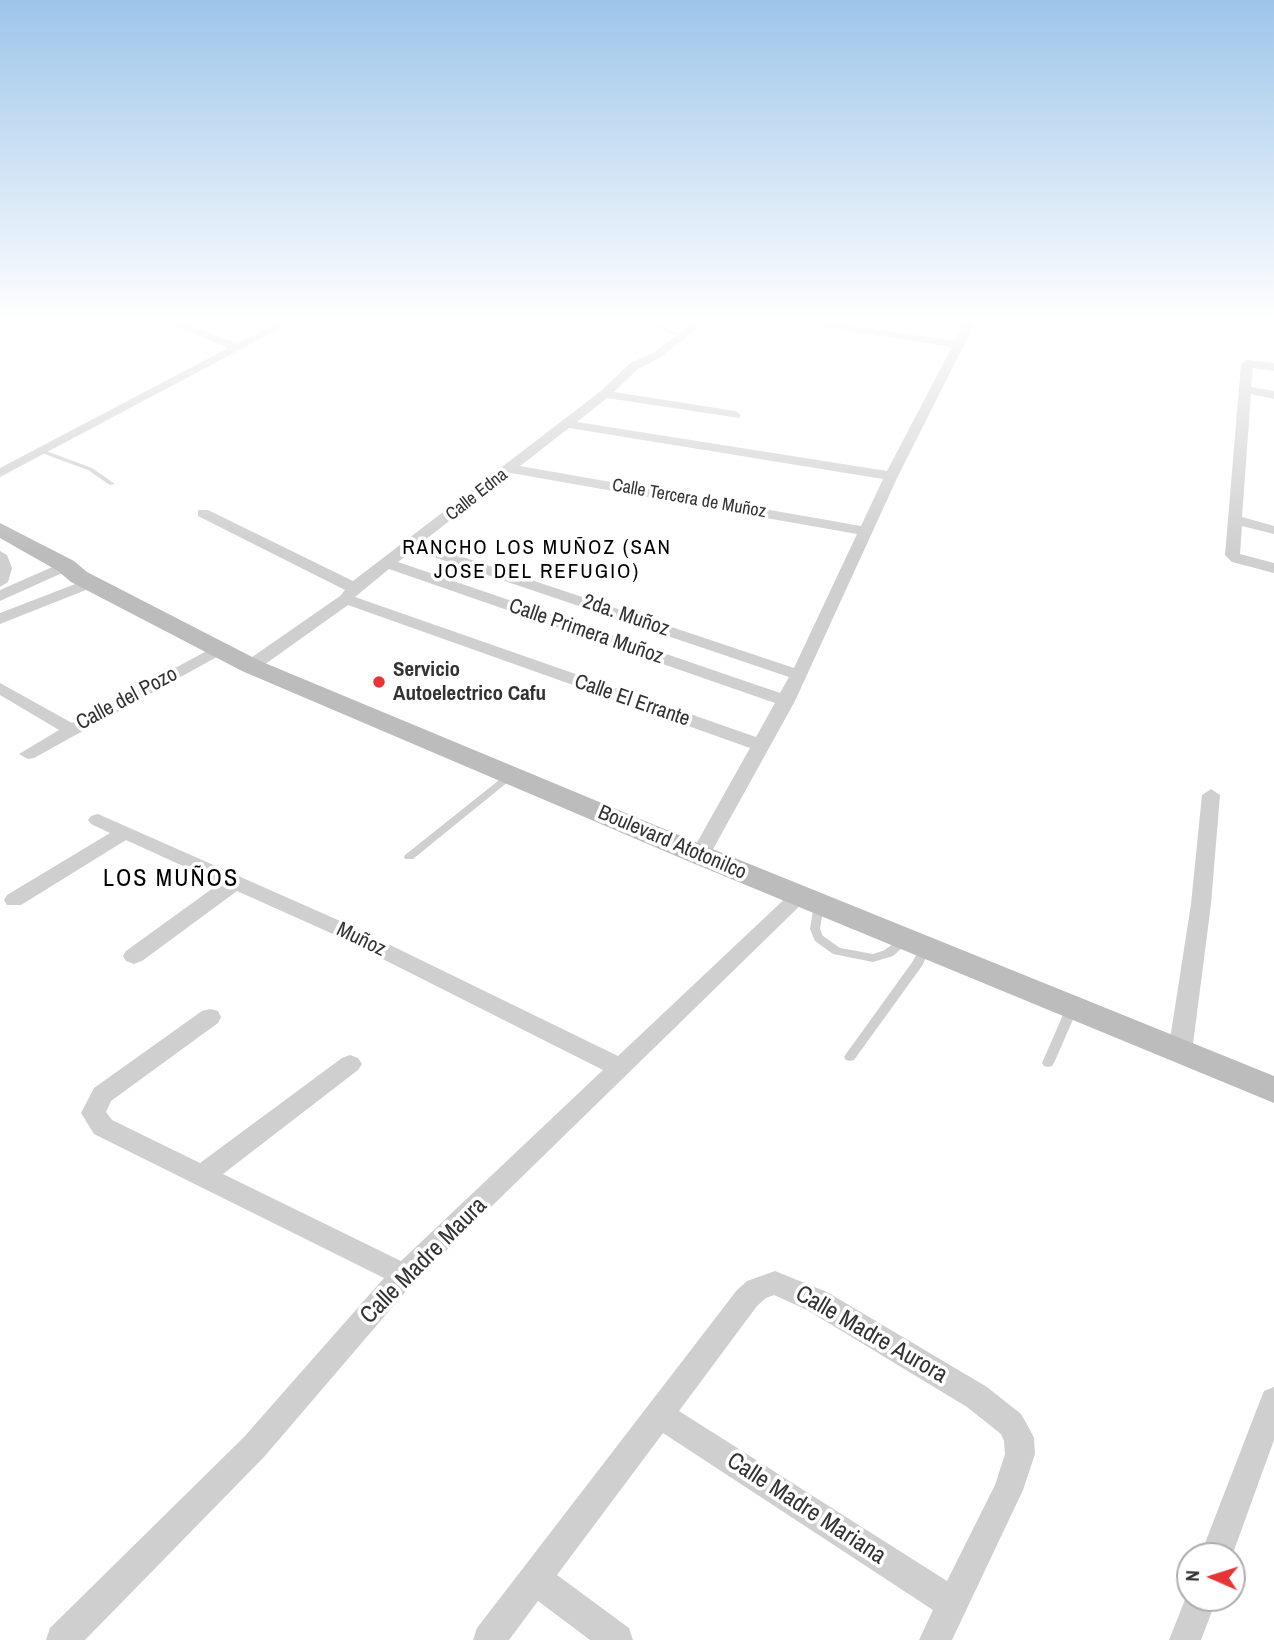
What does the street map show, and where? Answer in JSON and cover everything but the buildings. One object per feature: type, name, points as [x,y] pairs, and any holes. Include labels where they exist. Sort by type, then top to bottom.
[{"type":"street","points":[[0,473],[143,398]]},
{"type":"street","name":"Calle Edna","points":[[251,666],[350,593],[600,398]]},
{"type":"street","points":[[627,398],[735,415]]},
{"type":"street","points":[[701,855],[786,701],[891,476],[932,398]]},
{"type":"street","points":[[1246,398],[1232,555],[1242,561],[1274,568]]},
{"type":"street","points":[[566,424],[891,476]]},
{"type":"street","name":"Calle Tercera de Muñoz","points":[[511,469],[866,531]]},
{"type":"street","points":[[204,513],[350,593]]},
{"type":"street","points":[[1237,520],[1274,530]]},
{"type":"street","name":"Boulevard Atotonilco","points":[[3,539],[251,666],[701,855],[1274,1090]]},
{"type":"street","name":"2da. Muñoz","points":[[412,545],[799,675]]},
{"type":"street","points":[[0,555],[4,568],[0,582]]},
{"type":"street","name":"Calle Primera Muñoz","points":[[387,563],[786,701]]},
{"type":"street","points":[[0,596],[72,575]]},
{"type":"street","points":[[0,619],[72,575]]},
{"type":"street","name":"Calle El Errante","points":[[350,593],[760,745]]},
{"type":"street","name":"Calle del Pozo","points":[[0,688],[72,730],[218,650]]},
{"type":"street","points":[[28,754],[72,730]]},
{"type":"street","points":[[1180,1052],[1201,904],[1210,795]]},
{"type":"street","name":"Muñoz","points":[[98,820],[340,929],[620,1068]]},
{"type":"street","points":[[14,900],[125,832]]},
{"type":"street","points":[[134,956],[235,882]]},
{"type":"street","name":"Calle Madre Maura","points":[[62,1640],[254,1447],[404,1275],[620,1068],[810,900]]},
{"type":"street","points":[[209,1017],[102,1095],[93,1113],[103,1127],[404,1275]]},
{"type":"street","points":[[202,1176],[350,1064]]},
{"type":"street","name":"Calle Madre Aurora","points":[[489,1640],[747,1298],[757,1289],[775,1283],[817,1301],[976,1397],[1011,1424],[1019,1438],[1020,1454],[1008,1490],[935,1640]]},
{"type":"street","points":[[1221,1542],[1274,1401]]},
{"type":"street","name":"Calle Madre Mariana","points":[[659,1414],[953,1604]]},
{"type":"street","points":[[536,1579],[617,1640]]},
{"type":"street","points":[[1185,1640],[1196,1612]]},
{"type":"lane","points":[[41,451],[90,469],[112,484]]},
{"type":"lane","points":[[409,857],[511,775]]},
{"type":"lane","points":[[850,1057],[918,963],[917,943]]},
{"type":"lane","points":[[1048,1063],[1073,1007]]},
{"type":"place","name":"Servicio Autoelectrico Cafu","points":[[379,682]]},
{"type":"district","name":"RANCHO LOS MUÑOZ (SAN JOSE DEL REFUGIO)","points":[[537,560]]},
{"type":"district","name":"LOS MUÑOS","points":[[171,880]]}]
